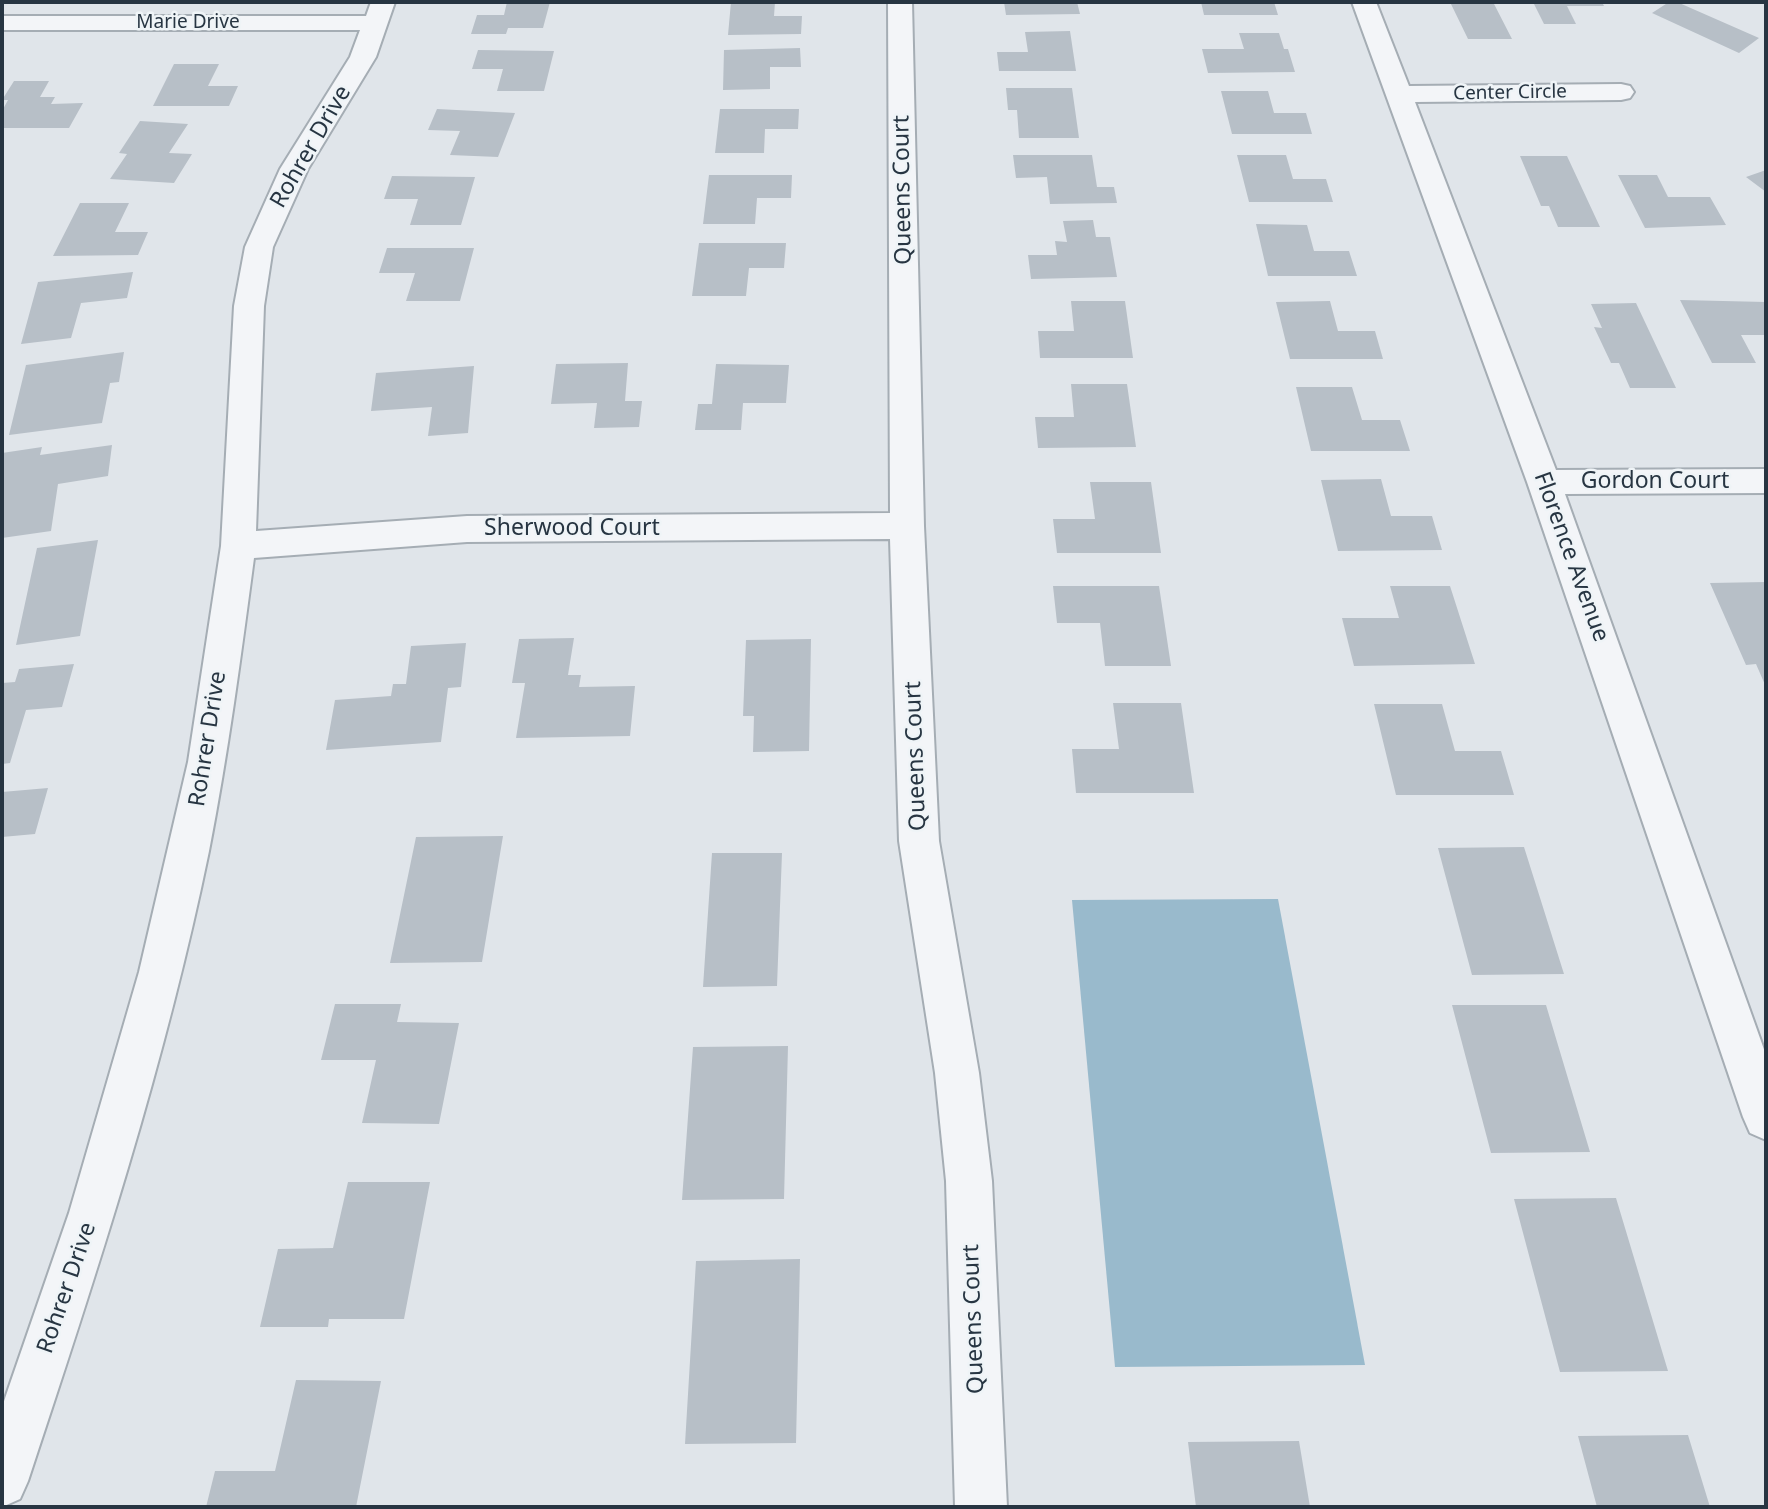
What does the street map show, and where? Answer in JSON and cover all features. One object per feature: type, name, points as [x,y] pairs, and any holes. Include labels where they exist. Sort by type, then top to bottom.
[{"type":"street","name":"Queens Court","points":[[900,2],[907,526],[919,841],[957,1073],[969,1181],[981,1507]]},
{"type":"street","name":"Florence Avenue","points":[[1364,2],[1544,482],[1766,1117]]},
{"type":"street","name":"Marie Drive","points":[[2,23],[379,12]]},
{"type":"street","name":"Rohrer Drive","points":[[2,1481],[93,1213],[160,972],[207,762],[238,546],[250,306],[258,247],[283,190],[363,57],[379,12]]},
{"type":"street","name":"Center Circle","points":[[1400,94],[1621,92]]},
{"type":"street","name":"Gordon Court","points":[[1544,482],[1766,481]]},
{"type":"street","name":"Sherwood Court","points":[[238,546],[467,529],[907,526]]},
{"type":"water","points":[[1278,899],[1365,1365],[1115,1367],[1072,900]]},
{"type":"building","points":[[507,2],[550,2],[543,28],[508,28],[506,34],[471,34],[477,15],[504,15]]},
{"type":"building","points":[[731,2],[775,2],[774,16],[802,16],[801,34],[728,35]]},
{"type":"building","points":[[1004,2],[1077,2],[1080,14],[1006,15]]},
{"type":"building","points":[[1201,2],[1274,2],[1278,15],[1204,15]]},
{"type":"building","points":[[1450,2],[1493,2],[1512,39],[1468,39]]},
{"type":"building","points":[[1533,2],[1602,2],[1604,6],[1567,6],[1576,24],[1544,24]]},
{"type":"building","points":[[1669,2],[1677,2],[1759,38],[1739,53],[1652,13]]},
{"type":"building","points":[[1070,31],[1076,71],[999,71],[997,52],[1028,52],[1025,32]]},
{"type":"building","points":[[1239,33],[1279,33],[1284,49],[1288,49],[1295,72],[1208,73],[1202,49],[1244,49]]},
{"type":"building","points":[[800,48],[801,67],[770,67],[770,89],[723,90],[724,50]]},
{"type":"building","points":[[478,50],[554,51],[544,91],[497,91],[503,69],[472,69]]},
{"type":"building","points":[[174,64],[219,64],[208,86],[238,86],[229,106],[153,106]]},
{"type":"building","points":[[14,81],[49,81],[40,97],[55,97],[51,104],[83,103],[69,128],[2,128],[2,111],[8,100],[2,100]]},
{"type":"building","points":[[1006,88],[1072,88],[1079,138],[1019,138],[1017,110],[1008,110]]},
{"type":"building","points":[[1221,91],[1268,91],[1274,113],[1306,113],[1312,134],[1232,134]]},
{"type":"building","points":[[437,109],[515,113],[498,157],[450,155],[460,131],[428,130]]},
{"type":"building","points":[[720,109],[799,109],[798,129],[765,129],[764,153],[715,153]]},
{"type":"building","points":[[140,121],[188,124],[169,153],[192,154],[174,183],[110,179],[127,154],[119,153]]},
{"type":"building","points":[[1013,155],[1092,155],[1097,187],[1114,187],[1117,203],[1050,204],[1047,177],[1016,178]]},
{"type":"building","points":[[1237,155],[1286,155],[1293,179],[1326,179],[1333,202],[1249,202]]},
{"type":"building","points":[[1520,156],[1567,156],[1600,227],[1558,227],[1549,206],[1541,206]]},
{"type":"building","points":[[1766,170],[1766,192],[1746,177]]},
{"type":"building","points":[[709,175],[792,175],[791,198],[757,198],[755,224],[703,224]]},
{"type":"building","points":[[1618,175],[1657,175],[1668,197],[1710,197],[1726,225],[1645,228]]},
{"type":"building","points":[[392,176],[475,177],[461,225],[410,225],[418,199],[384,199]]},
{"type":"building","points":[[80,203],[129,203],[115,232],[148,232],[138,255],[53,256]]},
{"type":"building","points":[[1093,220],[1096,237],[1110,237],[1117,277],[1031,279],[1028,255],[1057,255],[1055,241],[1067,242],[1063,221]]},
{"type":"building","points":[[1256,224],[1307,225],[1314,251],[1349,251],[1357,276],[1268,276]]},
{"type":"building","points":[[699,243],[786,243],[784,268],[749,268],[746,296],[692,296]]},
{"type":"building","points":[[387,248],[474,248],[460,301],[406,301],[415,273],[379,273]]},
{"type":"building","points":[[133,272],[127,298],[81,303],[71,338],[21,344],[38,282]]},
{"type":"building","points":[[1680,300],[1766,302],[1766,335],[1741,335],[1756,363],[1712,363]]},
{"type":"building","points":[[1071,301],[1125,301],[1133,358],[1040,358],[1038,331],[1074,331]]},
{"type":"building","points":[[1330,301],[1338,331],[1375,331],[1383,359],[1290,359],[1276,302]]},
{"type":"building","points":[[1636,303],[1676,388],[1630,388],[1619,363],[1611,363],[1594,327],[1602,328],[1591,304]]},
{"type":"building","points":[[124,352],[119,382],[110,383],[102,423],[9,435],[26,365]]},
{"type":"building","points":[[628,363],[625,401],[642,401],[639,427],[594,428],[597,403],[551,404],[556,364]]},
{"type":"building","points":[[716,364],[789,365],[786,403],[743,403],[741,430],[695,430],[698,404],[712,404]]},
{"type":"building","points":[[474,366],[468,433],[428,436],[432,407],[371,411],[376,373]]},
{"type":"building","points":[[1071,384],[1127,384],[1136,447],[1038,448],[1035,417],[1074,417]]},
{"type":"building","points":[[1296,387],[1352,387],[1362,420],[1400,420],[1410,451],[1311,451]]},
{"type":"building","points":[[112,445],[108,476],[58,484],[51,531],[2,538],[2,453],[42,447],[40,455]]},
{"type":"building","points":[[1381,479],[1391,516],[1432,516],[1442,550],[1338,551],[1321,480]]},
{"type":"building","points":[[1090,482],[1151,482],[1161,553],[1057,553],[1053,519],[1095,519]]},
{"type":"building","points":[[98,540],[80,636],[16,645],[37,548]]},
{"type":"building","points":[[1766,582],[1766,687],[1756,664],[1746,665],[1710,583]]},
{"type":"building","points":[[1053,586],[1159,586],[1171,666],[1105,666],[1100,623],[1057,623]]},
{"type":"building","points":[[1390,586],[1450,586],[1475,664],[1354,666],[1342,618],[1399,618]]},
{"type":"building","points":[[574,638],[568,675],[581,675],[579,687],[635,686],[630,736],[516,738],[525,683],[512,683],[519,639]]},
{"type":"building","points":[[811,639],[809,751],[753,752],[754,716],[743,716],[746,640]]},
{"type":"building","points":[[466,643],[461,687],[448,688],[441,742],[326,750],[335,700],[391,696],[393,684],[406,684],[411,646]]},
{"type":"building","points":[[74,664],[62,707],[26,710],[10,763],[2,764],[2,683],[15,682],[19,669]]},
{"type":"building","points":[[1113,703],[1181,703],[1194,793],[1076,793],[1072,749],[1119,749]]},
{"type":"building","points":[[1374,704],[1442,704],[1455,751],[1501,751],[1514,795],[1396,795]]},
{"type":"building","points":[[48,788],[35,834],[2,837],[2,792]]},
{"type":"building","points":[[503,836],[482,962],[390,963],[416,837]]},
{"type":"building","points":[[1524,847],[1564,974],[1472,975],[1438,848]]},
{"type":"building","points":[[712,853],[782,853],[777,986],[703,987]]},
{"type":"building","points":[[335,1004],[401,1004],[397,1022],[459,1023],[439,1124],[362,1123],[376,1060],[321,1060]]},
{"type":"building","points":[[1452,1005],[1546,1005],[1590,1152],[1491,1153]]},
{"type":"building","points":[[788,1046],[784,1199],[682,1200],[693,1047]]},
{"type":"building","points":[[348,1182],[430,1182],[404,1319],[329,1319],[328,1327],[260,1327],[278,1249],[333,1248]]},
{"type":"building","points":[[1616,1198],[1668,1371],[1560,1372],[1514,1199]]},
{"type":"building","points":[[800,1259],[796,1443],[685,1444],[696,1261]]},
{"type":"building","points":[[296,1380],[381,1381],[356,1507],[206,1507],[215,1471],[275,1471]]},
{"type":"building","points":[[1688,1435],[1710,1507],[1597,1507],[1578,1436]]},
{"type":"building","points":[[1299,1441],[1310,1507],[1196,1507],[1188,1442]]}]
